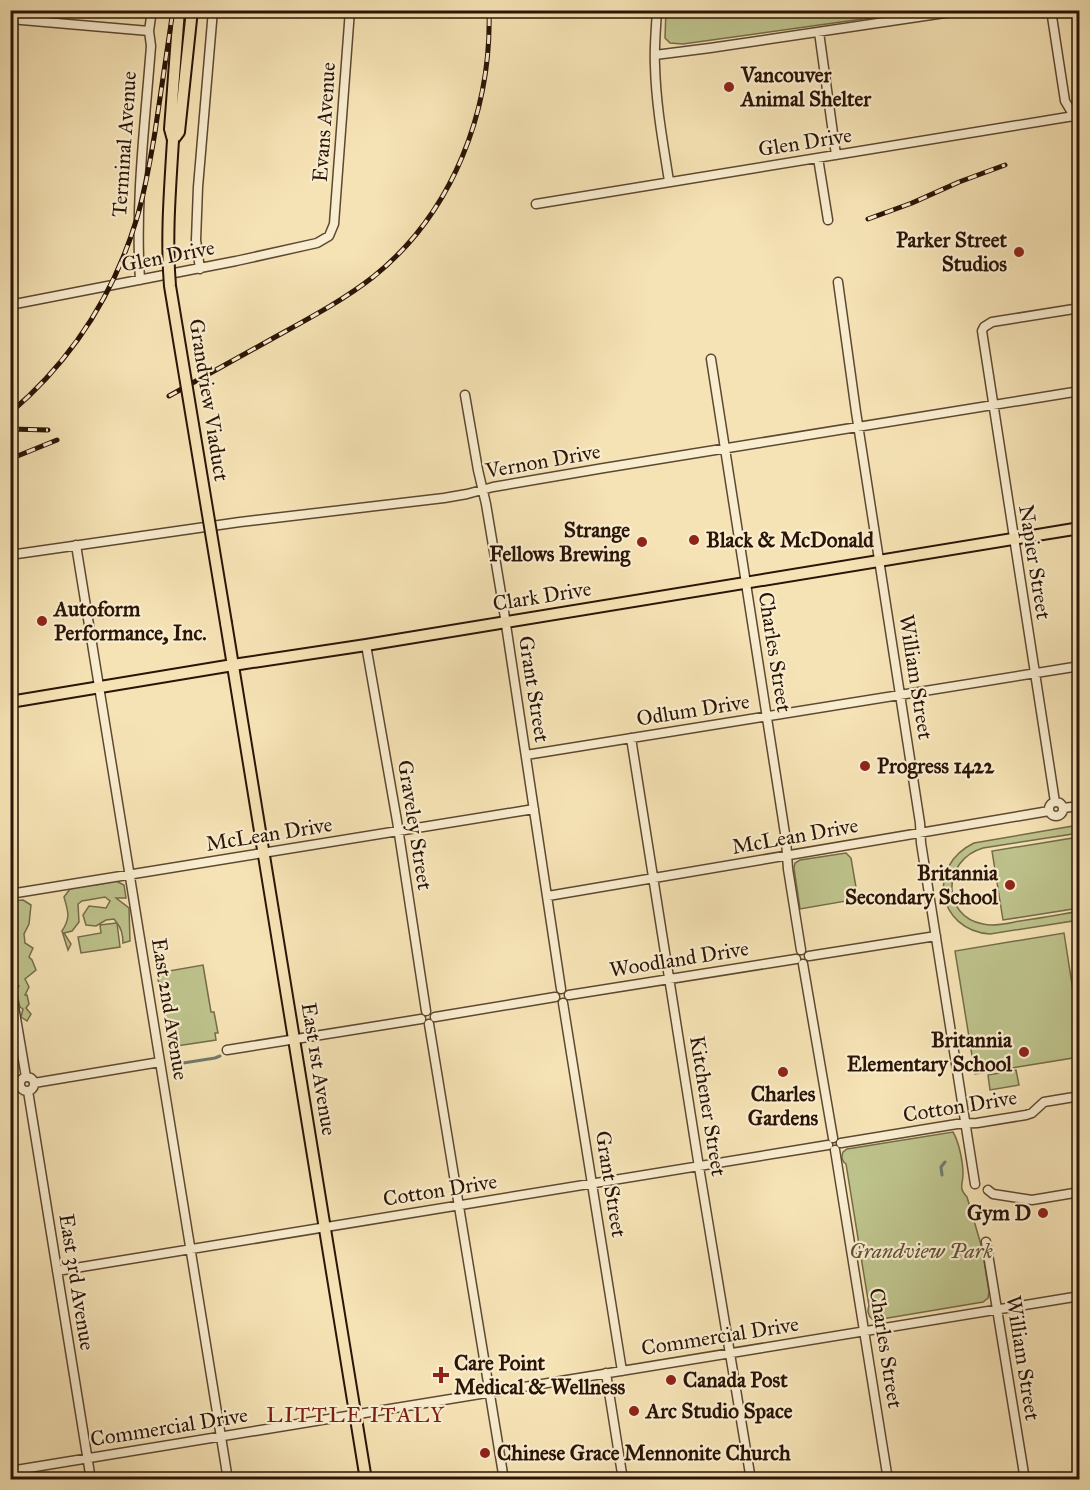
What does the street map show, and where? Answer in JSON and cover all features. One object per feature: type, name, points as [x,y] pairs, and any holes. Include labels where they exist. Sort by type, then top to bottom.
[{"type":"main road","points":[[173,140],[170,129],[179,10]]},
{"type":"main road","points":[[173,140],[179,132],[192,10]]},
{"type":"main road","name":"Grandview Viaduct","points":[[173,140],[167,222],[170,286],[233,665]]},
{"type":"main road","name":"Clark Drive","points":[[10,702],[1080,528]]},
{"type":"main road","name":"East 1st Avenue","points":[[233,665],[366,1479]]},
{"type":"street","name":"Terminal Avenue","points":[[140,280],[138,213],[152,10]]},
{"type":"street","name":"Evans Avenue","points":[[329,236],[334,224],[350,10]]},
{"type":"street","points":[[657,10],[655,55],[660,120],[669,181]]},
{"type":"street","points":[[655,55],[965,10]]},
{"type":"street","points":[[1051,10],[1065,100],[1078,118]]},
{"type":"street","points":[[200,269],[196,240],[212,11]]},
{"type":"street","points":[[10,19],[149,31]]},
{"type":"street","points":[[819,32],[836,155]]},
{"type":"street","name":"Glen Drive","points":[[536,204],[669,181],[1078,118]]},
{"type":"street","points":[[818,158],[828,220]]},
{"type":"street","name":"Glen Drive","points":[[10,305],[200,269],[317,243],[329,236]]},
{"type":"street","name":"William Street","points":[[838,282],[901,695],[921,843],[975,1184]]},
{"type":"street","name":"Napier Street","points":[[1055,802],[982,337],[984,327],[992,322],[1080,308]]},
{"type":"street","name":"Charles Street","points":[[711,359],[802,957],[888,1479]]},
{"type":"street","name":"Vernon Drive","points":[[10,555],[240,522],[444,498],[604,468],[1080,391]]},
{"type":"street","name":"Grant Street","points":[[465,395],[505,621],[561,989]]},
{"type":"street","name":"East 2nd Avenue","points":[[76,545],[228,1479]]},
{"type":"street","name":"Graveley Street","points":[[366,645],[398,831],[425,1018],[459,1205],[504,1479]]},
{"type":"street","name":"Odlum Drive","points":[[526,755],[1080,666]]},
{"type":"street","name":"Kitchener Street","points":[[632,738],[699,1167],[751,1479]]},
{"type":"street","points":[[1055,802],[1063,808],[1062,814],[1057,816],[1052,815],[1049,811],[1050,805],[1055,802]]},
{"type":"street","points":[[1063,808],[1080,806]]},
{"type":"street","name":"McLean Drive","points":[[10,894],[534,809]]},
{"type":"street","name":"McLean Drive","points":[[548,896],[1049,811]]},
{"type":"street","name":"Woodland Drive","points":[[569,995],[936,936]]},
{"type":"street","points":[[10,983],[26,1077]]},
{"type":"street","points":[[561,989],[566,990],[569,995],[568,1000],[563,1003],[558,1002],[555,997],[556,992],[561,989]]},
{"type":"street","points":[[227,1050],[425,1018],[433,1022],[435,1017],[555,997]]},
{"type":"street","name":"Grant Street","points":[[563,1003],[622,1371]]},
{"type":"street","points":[[34,1083],[160,1062]]},
{"type":"street","points":[[26,1077],[31,1078],[34,1083],[33,1088],[28,1091],[15,1086],[26,1077]]},
{"type":"street","name":"East 3rd Avenue","points":[[28,1091],[91,1479]]},
{"type":"street","name":"Cotton Drive","points":[[57,1271],[834,1144],[1026,1115],[1032,1113],[1044,1102],[1080,1096]]},
{"type":"street","points":[[988,1190],[993,1194],[1032,1200],[1080,1192]]},
{"type":"street","name":"William Street","points":[[986,1242],[1025,1479]]},
{"type":"street","name":"Commercial Drive","points":[[10,1471],[1080,1296]]},
{"type":"street","points":[[606,1373],[623,1479]]},
{"type":"green space","points":[[666,10],[920,11],[683,44],[670,43],[665,38]]},
{"type":"green space","points":[[1079,825],[1079,833],[983,848],[970,854],[960,864],[954,875],[952,888],[954,900],[960,910],[969,919],[983,924],[1002,924],[1079,911],[1079,920],[990,934],[972,930],[958,921],[949,910],[944,896],[944,881],[949,866],[959,853],[974,843]]},
{"type":"green space","points":[[1079,837],[1079,908],[1003,920],[992,851]]},
{"type":"green space","points":[[846,853],[851,858],[858,899],[800,909],[795,863],[800,860]]},
{"type":"green space","points":[[85,880],[96,885],[116,881],[124,885],[126,898],[116,898],[129,908],[130,941],[123,943],[121,930],[114,919],[106,920],[96,926],[86,925],[83,915],[89,906],[106,908],[110,901],[105,897],[82,901],[78,904],[79,922],[72,931],[64,933],[71,944],[68,950],[62,931],[68,914],[64,897],[70,889]]},
{"type":"green space","points":[[23,900],[31,905],[29,924],[24,934],[25,943],[33,948],[29,957],[36,970],[25,979],[29,987],[25,995],[27,995],[29,1004],[26,1008],[31,1014],[27,1021],[21,1017],[23,1009],[20,1007],[16,991],[19,986],[16,985],[12,968],[16,963],[12,961],[11,952],[14,937],[11,936],[11,901]]},
{"type":"green space","points":[[117,923],[120,947],[81,953],[78,937],[101,933],[100,925]]},
{"type":"green space","points":[[1064,933],[1079,1029],[1079,1057],[975,1074],[955,951]]},
{"type":"green space","points":[[203,965],[211,1012],[214,1012],[218,1033],[215,1033],[216,1040],[170,1047],[157,973]]},
{"type":"green space","points":[[1016,1070],[1019,1085],[990,1090],[988,1075]]},
{"type":"green space","name":"Grandview Park","points":[[953,1132],[961,1158],[962,1188],[967,1197],[982,1248],[988,1298],[983,1302],[872,1319],[868,1313],[869,1306],[846,1164],[842,1159],[843,1152],[847,1149]]},
{"type":"waterway","points":[[177,1064],[220,1056]]},
{"type":"waterway","points":[[942,1175],[941,1167],[945,1162]]},
{"type":"railway","points":[[10,413],[52,372],[87,326],[102,301],[126,249],[147,177],[173,10]]},
{"type":"railway","points":[[169,396],[348,295],[373,277],[401,251],[425,222],[446,191],[475,122],[488,48],[489,10]]},
{"type":"railway","points":[[868,219],[1005,165]]},
{"type":"railway","points":[[10,429],[48,430]]},
{"type":"railway","points":[[10,459],[57,440]]},
{"type":"place","name":"Vancouver Animal Shelter","points":[[729,87]]},
{"type":"place","name":"Parker Street Studios","points":[[1019,252]]},
{"type":"place","name":"Black & McDonald","points":[[694,540]]},
{"type":"place","name":"Strange Fellows Brewing","points":[[642,542]]},
{"type":"place","name":"Autoform Performance, Inc.","points":[[42,621]]},
{"type":"place","name":"Progress 1422","points":[[865,766]]},
{"type":"place","name":"Britannia Secondary School","points":[[1010,885]]},
{"type":"place","name":"Britannia Elementary School","points":[[1024,1052]]},
{"type":"place","name":"Charles Gardens","points":[[783,1072]]},
{"type":"place","name":"Gym D","points":[[1043,1213]]},
{"type":"place","name":"Care Point Medical & Wellness","points":[[441,1375]]},
{"type":"place","name":"Canada Post","points":[[671,1380]]},
{"type":"place","name":"Arc Studio Space","points":[[634,1411]]},
{"type":"place","name":"Chinese Grace Mennonite Church","points":[[485,1453]]},
{"type":"district","name":"LITTLE ITALY","points":[[356,1414]]}]
